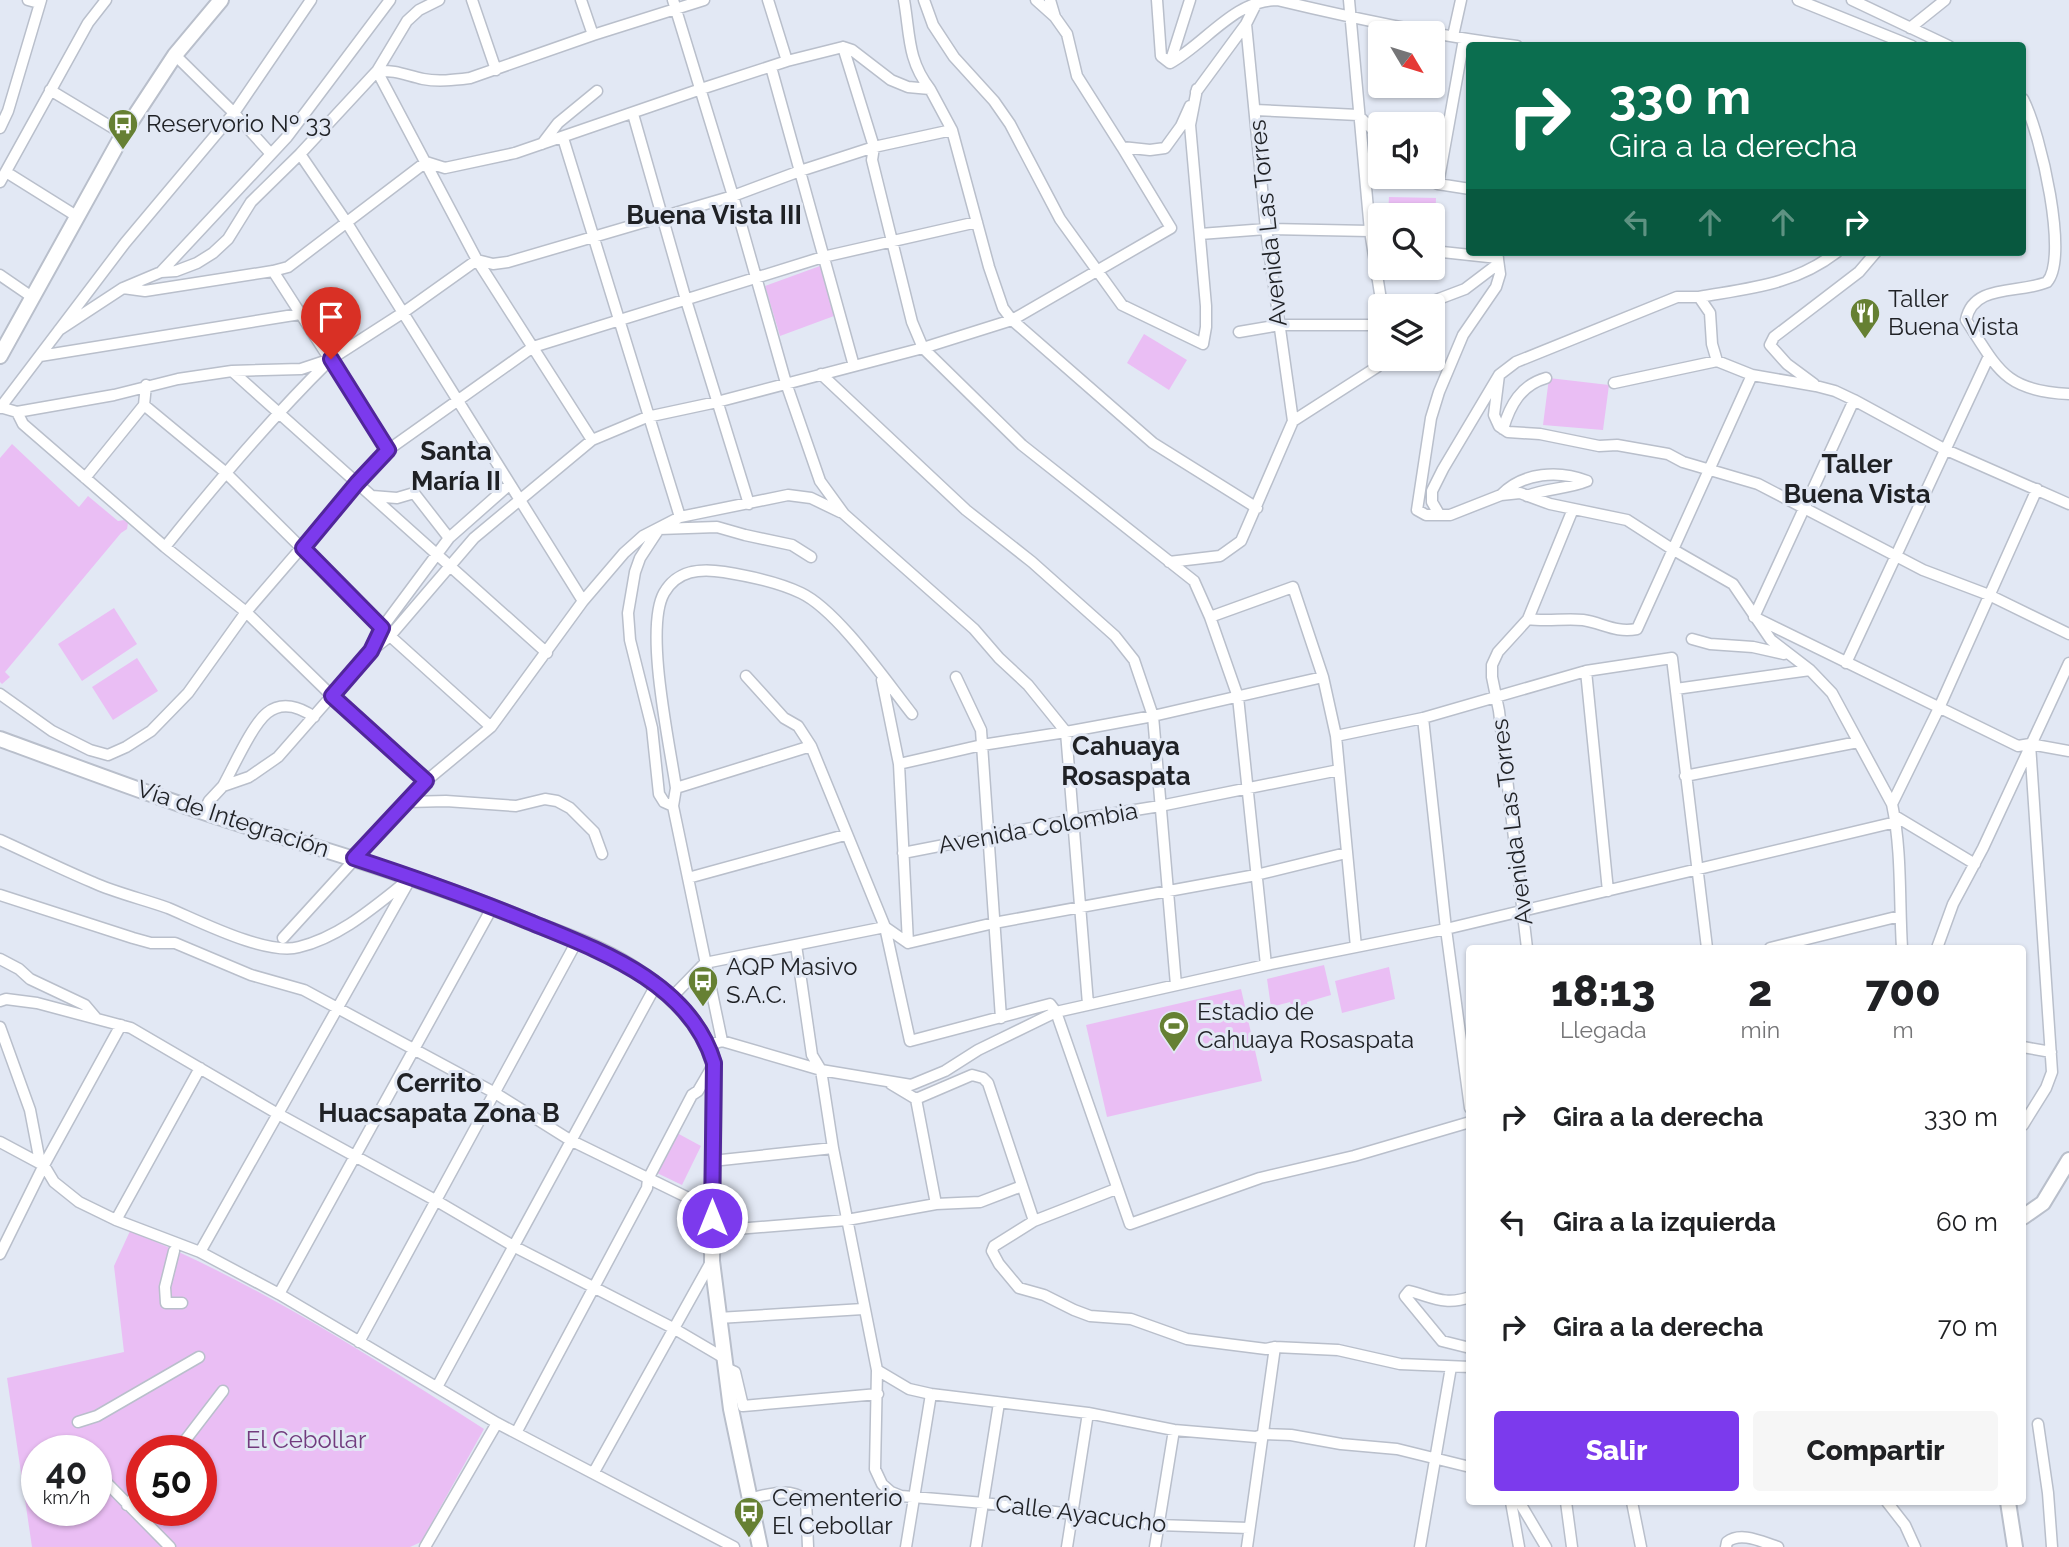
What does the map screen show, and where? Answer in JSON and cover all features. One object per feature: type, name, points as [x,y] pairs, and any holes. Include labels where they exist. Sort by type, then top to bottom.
[{"type":"main road","points":[[1,354],[123,134],[175,55],[221,0]]},
{"type":"main road","name":"Vía de Integración","points":[[0,739],[204,811],[412,877],[493,906],[603,951],[672,997],[715,1043],[712,1261],[725,1363],[760,1547]]},
{"type":"main road","points":[[2026,1215],[2043,1203],[2069,1160]]},
{"type":"main road","points":[[2008,1505],[2015,1547]]},
{"type":"street","points":[[0,128],[8,111],[40,2],[28,0]]},
{"type":"street","points":[[0,182],[88,23],[106,0]]},
{"type":"street","points":[[311,0],[234,113],[125,243],[0,407],[17,412],[114,395],[146,385],[232,371],[301,369],[331,359]]},
{"type":"street","points":[[161,272],[287,137],[390,0]]},
{"type":"street","points":[[59,330],[124,288],[161,272],[176,271],[197,263],[213,253],[228,239],[251,202],[377,71],[407,21],[419,10],[439,0]]},
{"type":"street","points":[[472,0],[496,70]]},
{"type":"street","points":[[581,0],[593,35]]},
{"type":"street","points":[[377,71],[397,70],[423,79],[449,81],[470,78],[674,4],[704,0]]},
{"type":"street","points":[[768,0],[787,61]]},
{"type":"street","points":[[904,0],[907,34],[920,76],[952,130],[1003,308],[1012,320],[1153,443],[1257,508]]},
{"type":"street","points":[[223,786],[249,777],[278,757],[371,651],[390,636],[474,538],[592,440],[648,417],[718,402],[923,348],[1012,320],[1171,228],[1077,76],[1067,34],[1055,17],[1036,0]]},
{"type":"street","points":[[1050,0],[1055,17]]},
{"type":"street","points":[[1157,0],[1161,56],[1170,63]]},
{"type":"street","points":[[1170,63],[1191,0]]},
{"type":"street","points":[[1170,63],[1186,54],[1233,15],[1267,0],[1487,42]]},
{"type":"street","points":[[1349,0],[1358,115],[1370,203]]},
{"type":"street","points":[[1453,36],[1461,0]]},
{"type":"street","points":[[1798,0],[1902,42]]},
{"type":"street","points":[[1910,28],[1945,0]]},
{"type":"street","points":[[928,1],[933,24],[954,57],[1010,124],[1060,219],[1122,305],[1203,344],[1206,306],[1191,125],[1198,89]]},
{"type":"street","points":[[1857,1],[1940,42]]},
{"type":"street","points":[[674,4],[702,89],[786,383],[820,481],[844,514],[974,629],[999,658],[1028,685],[1066,732],[1088,1004]]},
{"type":"street","points":[[1122,147],[1150,150],[1165,148],[1181,126],[1198,89],[1246,24],[1256,4]]},
{"type":"street","name":"Avenida Las Torres","points":[[1246,24],[1266,229],[1293,421]]},
{"type":"street","points":[[1445,145],[1464,39]]},
{"type":"street","points":[[426,162],[445,168],[515,153],[771,66],[843,47],[852,50],[891,79],[908,87],[930,89]]},
{"type":"street","points":[[843,47],[874,147],[872,160],[912,322],[923,348],[1022,445],[1194,581],[1238,696],[1266,965]]},
{"type":"street","points":[[175,55],[271,154]]},
{"type":"street","points":[[771,66],[854,366]]},
{"type":"street","points":[[377,71],[478,260],[592,440]]},
{"type":"street","points":[[50,90],[123,134]]},
{"type":"street","points":[[541,145],[558,123],[597,91]]},
{"type":"street","points":[[2026,105],[2048,153],[2063,200]]},
{"type":"street","points":[[1255,110],[1358,115],[1368,125]]},
{"type":"street","points":[[634,114],[686,300],[749,504]]},
{"type":"street","points":[[478,260],[493,264],[508,262],[663,218],[874,147],[952,130]]},
{"type":"street","points":[[563,138],[680,517]]},
{"type":"street","points":[[300,154],[404,312],[583,601]]},
{"type":"street","points":[[124,288],[145,291],[288,267],[426,162]]},
{"type":"street","points":[[6,172],[78,217]]},
{"type":"street","points":[[1445,185],[1466,188]]},
{"type":"street","points":[[0,694],[52,731],[90,750],[108,755],[126,747],[151,732],[188,693],[246,612],[388,450],[533,347],[823,257],[977,222]]},
{"type":"street","points":[[1200,234],[1266,229],[1368,236]]},
{"type":"street","points":[[1445,252],[1466,255]]},
{"type":"street","points":[[1479,256],[1498,258]]},
{"type":"street","points":[[1440,514],[1432,502],[1432,491],[1499,375],[1516,362],[1677,297],[1699,297],[1781,282],[1832,256]]},
{"type":"street","points":[[1816,386],[1787,364],[1770,345],[1774,337],[1859,272],[1873,256]]},
{"type":"street","points":[[1445,297],[1465,289],[1498,258]]},
{"type":"street","points":[[1498,258],[1500,274],[1496,287],[1463,335],[1450,362],[1431,418],[1417,510],[1426,515],[1450,515],[1501,495],[1520,493],[1573,509],[1627,520],[1733,584],[1771,640],[1810,670],[1832,694],[1892,804],[1902,945]]},
{"type":"street","points":[[165,547],[225,472],[278,412],[331,359],[478,260]]},
{"type":"street","points":[[2064,264],[2058,274],[2048,282],[1981,296],[1968,309],[1966,320],[2001,372],[2021,386],[2069,394]]},
{"type":"street","points":[[273,271],[388,450]]},
{"type":"street","points":[[0,275],[32,297]]},
{"type":"street","points":[[1699,297],[1710,313],[1712,344],[1717,361]]},
{"type":"street","points":[[40,356],[300,314]]},
{"type":"street","points":[[1239,332],[1280,325],[1368,326]]},
{"type":"street","points":[[1846,663],[1989,356]]},
{"type":"street","points":[[1614,383],[1717,361],[1752,376],[1835,391],[1944,449],[2069,504]]},
{"type":"street","points":[[232,371],[547,653]]},
{"type":"street","points":[[1169,562],[1220,556],[1241,541],[1293,421],[1371,371]]},
{"type":"street","points":[[821,374],[966,510],[1032,562],[1115,636],[1135,660],[1153,716],[1176,985]]},
{"type":"street","points":[[1499,375],[1494,415],[1499,426],[1508,432],[1540,434],[1599,446],[1617,445],[1668,454],[1683,462],[1758,484],[1923,570],[1989,595],[2069,634]]},
{"type":"street","points":[[1573,509],[1528,619],[1546,622],[1563,619],[1586,620],[1622,632],[1637,629],[1752,376]]},
{"type":"street","points":[[1503,429],[1507,414],[1521,393],[1529,384],[1546,378]]},
{"type":"street","points":[[85,478],[144,405],[146,385]]},
{"type":"street","points":[[1754,617],[1854,400]]},
{"type":"street","points":[[144,405],[225,472],[390,636],[491,727]]},
{"type":"street","points":[[17,412],[23,424],[165,547],[246,612],[332,696],[426,781]]},
{"type":"street","points":[[1501,495],[1509,486],[1544,475],[1561,473],[1587,481],[1527,496]]},
{"type":"street","points":[[371,651],[382,628],[449,538],[510,484]]},
{"type":"street","points":[[1892,804],[1939,708],[2037,489]]},
{"type":"street","points":[[372,496],[397,498],[414,493],[449,538]]},
{"type":"street","points":[[283,938],[426,781],[491,727],[583,601],[624,553],[643,536],[680,517],[788,495],[811,498],[844,514]]},
{"type":"street","points":[[659,529],[717,527],[745,536],[792,545],[811,556]]},
{"type":"street","points":[[659,529],[640,558],[628,613],[630,640],[652,728],[659,794],[664,802],[673,806]]},
{"type":"street","points":[[912,713],[850,636],[814,600],[803,593],[737,574],[691,570],[679,577],[664,593],[657,628],[657,658],[676,788],[673,806],[705,963],[715,1043],[821,1070],[911,1085],[930,1079],[978,1050],[1056,1012],[1266,965],[1447,929],[1895,819],[1975,864]]},
{"type":"street","points":[[1210,617],[1293,587],[1323,677],[1336,736],[1356,947]]},
{"type":"street","points":[[1754,617],[2018,746],[2030,744],[2069,751]]},
{"type":"street","name":"Avenida Las Torres","points":[[1527,945],[1492,665],[1498,652],[1528,619]]},
{"type":"street","points":[[1692,639],[1710,644],[1753,647],[1787,654]]},
{"type":"street","points":[[1336,736],[1423,718],[1586,671],[1672,658],[1707,945]]},
{"type":"street","points":[[1938,945],[1953,904],[1975,864],[2069,663]]},
{"type":"street","points":[[1676,689],[1810,670]]},
{"type":"street","points":[[1586,671],[1608,891]]},
{"type":"street","points":[[881,674],[900,764],[908,943]]},
{"type":"street","points":[[746,676],[784,718],[798,726],[811,746],[845,835],[885,927],[910,1041],[1050,1004],[1056,1012],[1130,1224],[1260,1178],[1354,1156],[1466,1123]]},
{"type":"street","points":[[956,677],[982,730],[1001,1018]]},
{"type":"street","points":[[900,764],[982,745],[1153,716],[1323,677]]},
{"type":"street","points":[[204,811],[223,786],[256,727],[267,713],[293,706],[314,717]]},
{"type":"street","points":[[1423,718],[1466,1077]]},
{"type":"street","points":[[1685,776],[1858,742]]},
{"type":"street","points":[[2026,1120],[2046,1088],[2052,1072],[2030,744]]},
{"type":"street","points":[[676,788],[811,746]]},
{"type":"street","name":"Avenida Colombia","points":[[903,853],[1339,770]]},
{"type":"street","points":[[407,802],[516,806],[545,799],[557,801],[570,808],[594,832],[602,854]]},
{"type":"street","points":[[688,878],[845,835]]},
{"type":"street","points":[[0,840],[94,883],[147,900],[245,940],[276,948],[298,948],[350,926],[412,877]]},
{"type":"street","points":[[672,997],[705,963],[885,927],[908,943],[994,923],[1169,893],[1346,853]]},
{"type":"street","points":[[200,1252],[412,877]]},
{"type":"street","points":[[0,895],[151,943],[175,943],[251,975],[304,990],[495,1093],[570,1140],[713,1210]]},
{"type":"street","points":[[279,1294],[493,906]]},
{"type":"street","points":[[1782,945],[1900,916]]},
{"type":"street","points":[[359,1342],[577,941]]},
{"type":"street","name":"Calle Ayacucho","points":[[796,945],[812,1055],[821,1070],[863,1309],[877,1370],[874,1469],[882,1484],[891,1492],[913,1497],[1072,1513],[1158,1525],[1249,1528]]},
{"type":"street","points":[[0,959],[19,968],[30,979],[85,1005],[96,1018]]},
{"type":"street","points":[[438,1387],[656,985]]},
{"type":"street","points":[[0,1001],[6,999],[37,1003],[131,1028],[515,1247],[674,1328],[736,1373],[743,1406],[878,1394]]},
{"type":"street","points":[[0,1254],[44,1165],[121,1025]]},
{"type":"street","points":[[0,1027],[30,1110],[39,1157],[54,1182],[79,1202],[116,1220],[200,1252],[279,1294],[497,1423],[734,1547]]},
{"type":"street","points":[[2026,1048],[2050,1052]]},
{"type":"street","points":[[516,1433],[647,1188],[648,1179],[692,1095],[698,1091],[714,1063]]},
{"type":"street","points":[[116,1220],[200,1068]]},
{"type":"street","points":[[916,1099],[972,1075],[983,1078],[988,1083],[1034,1220]]},
{"type":"street","points":[[885,1081],[916,1099],[936,1204]]},
{"type":"street","points":[[0,1142],[44,1165]]},
{"type":"street","points":[[712,1161],[833,1148]]},
{"type":"street","points":[[712,1231],[847,1220],[936,1204],[980,1202],[1022,1186]]},
{"type":"street","points":[[1116,1189],[1034,1220],[994,1246],[992,1251],[999,1264],[1019,1288],[1044,1295],[1090,1316],[1131,1319],[1186,1339],[1266,1349],[1275,1346],[1338,1350],[1400,1364],[1466,1367]]},
{"type":"street","points":[[174,1251],[165,1287],[166,1303],[182,1303]]},
{"type":"street","points":[[594,1472],[712,1261]]},
{"type":"street","points":[[1466,1298],[1456,1302],[1443,1301],[1409,1291],[1405,1296],[1442,1340],[1466,1347]]},
{"type":"street","points":[[718,1318],[863,1309]]},
{"type":"street","points":[[1247,1547],[1265,1434],[1275,1346]]},
{"type":"street","points":[[78,1422],[97,1416],[199,1357]]},
{"type":"street","points":[[1420,1547],[1451,1367]]},
{"type":"street","points":[[877,1370],[909,1389],[931,1394],[1087,1413],[1174,1430],[1256,1437],[1265,1434],[1291,1435],[1397,1450],[1466,1466]]},
{"type":"street","points":[[189,1435],[223,1391]]},
{"type":"street","points":[[906,1547],[931,1394]]},
{"type":"street","points":[[976,1547],[999,1403]]},
{"type":"street","points":[[1067,1547],[1087,1413]]},
{"type":"street","points":[[425,1547],[497,1423]]},
{"type":"street","points":[[2038,1424],[2048,1493],[2052,1547]]},
{"type":"street","points":[[1155,1547],[1174,1430]]},
{"type":"street","points":[[112,1489],[126,1504]]},
{"type":"street","points":[[749,1499],[782,1492],[800,1495],[806,1500],[808,1547]]},
{"type":"street","points":[[1516,1505],[1519,1547]]},
{"type":"street","points":[[1518,1505],[1546,1547]]},
{"type":"street","points":[[1566,1505],[1572,1547]]},
{"type":"street","points":[[1633,1505],[1641,1547]]},
{"type":"street","points":[[1889,1505],[1905,1525],[1915,1547]]},
{"type":"street","points":[[148,1526],[170,1547]]},
{"type":"street","points":[[1726,1547],[1733,1537],[1748,1537],[1778,1547]]},
{"type":"green space","points":[[1389,197],[1436,198],[1436,203],[1389,203]]},
{"type":"green space","points":[[820,266],[834,316],[780,336],[765,286]]},
{"type":"green space","points":[[1144,334],[1187,360],[1169,390],[1127,363]]},
{"type":"green space","points":[[1549,378],[1609,385],[1603,430],[1543,425]]},
{"type":"green space","points":[[12,444],[79,507],[88,496],[118,521],[124,520],[128,523],[127,529],[5,672],[10,677],[2,684],[0,458]]},
{"type":"green space","points":[[114,608],[137,644],[82,681],[58,644]]},
{"type":"green space","points":[[137,658],[158,691],[113,720],[92,687]]},
{"type":"green space","points":[[1324,965],[1331,995],[1307,1002],[1308,1009],[1294,1014],[1290,1002],[1271,1007],[1267,979]]},
{"type":"green space","points":[[1389,967],[1395,999],[1342,1013],[1335,981]]},
{"type":"green space","name":"Estadio de Cahuaya Rosaspata","points":[[1241,989],[1262,1081],[1107,1117],[1086,1025]]},
{"type":"green space","points":[[677,1133],[701,1146],[682,1185],[657,1173]]},
{"type":"green space","name":"El Cebollar","points":[[130,1231],[222,1273],[312,1322],[484,1429],[421,1542],[410,1547],[32,1547],[29,1526],[112,1526],[112,1435],[21,1435],[21,1473],[7,1378],[124,1352],[114,1266]]},
{"type":"place","name":"Reservorio Nº 33","points":[[123,151]]},
{"type":"place","name":"Taller Buena Vista","points":[[1865,340]]},
{"type":"place","name":"AQP Masivo S.A.C.","points":[[703,1008]]},
{"type":"place","name":"Estadio de Cahuaya Rosaspata","points":[[1174,1053]]},
{"type":"place","name":"Cementerio El Cebollar","points":[[749,1539]]},
{"type":"district","name":"Buena Vista III","points":[[714,215]]},
{"type":"district","name":"Santa María II","points":[[456,466]]},
{"type":"district","name":"Taller Buena Vista","points":[[1857,479]]},
{"type":"district","name":"Cahuaya Rosaspata","points":[[1126,761]]},
{"type":"district","name":"Cerrito Huacsapata Zona B","points":[[439,1098]]},
{"type":"route","points":[[331,359],[388,450],[303,548],[382,628],[371,651],[332,696],[426,781],[354,858],[493,906],[603,951],[672,997],[687,1013],[709,1045],[714,1063],[712,1218]]}]
